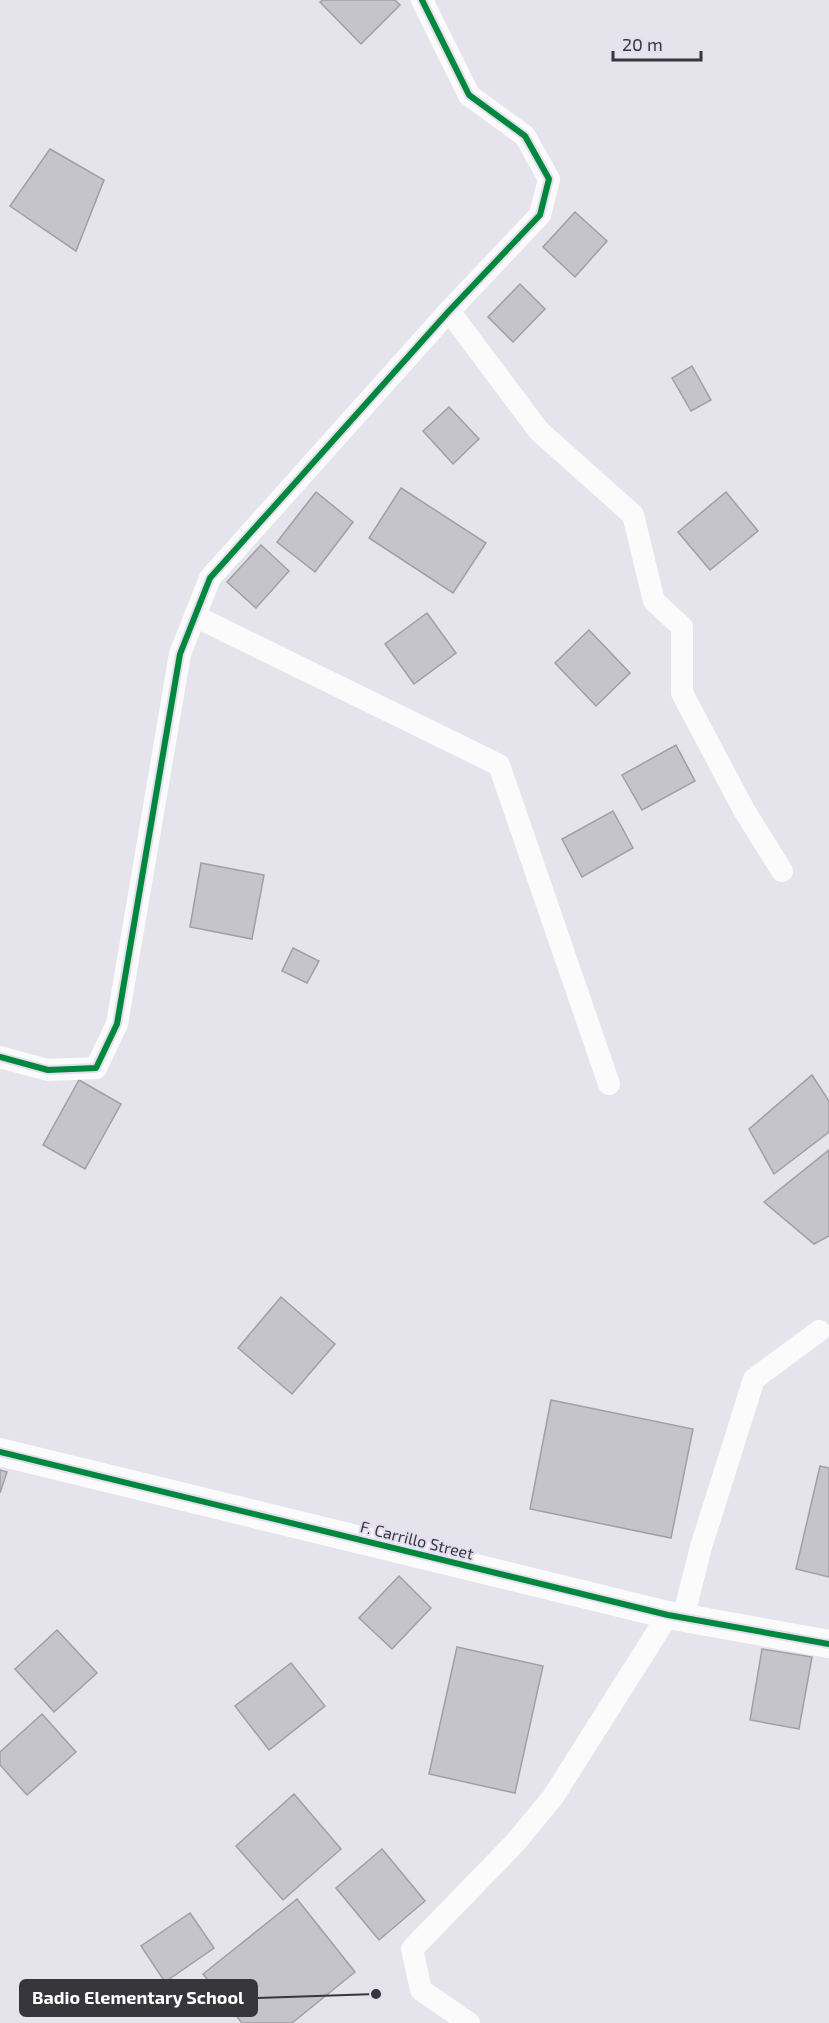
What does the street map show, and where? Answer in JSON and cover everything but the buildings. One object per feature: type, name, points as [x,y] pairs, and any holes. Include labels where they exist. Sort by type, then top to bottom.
[{"type":"street","points":[[0,1057],[48,1070],[96,1068],[117,1024],[180,654],[210,578],[449,311],[540,214],[549,179],[525,136],[469,95],[422,0]]},
{"type":"street","points":[[449,311],[539,431],[633,515],[654,601],[682,627],[682,693],[744,810],[782,870]]},
{"type":"street","points":[[195,616],[500,765],[609,1084]]},
{"type":"street","points":[[468,2023],[421,1990],[412,1949],[514,1844],[553,1797],[676,1617],[754,1379],[819,1330]]},
{"type":"street","name":"F. Carrillo Street","points":[[0,1452],[676,1617],[829,1644]]},
{"type":"cycle path","points":[[0,1057],[48,1070],[96,1068],[117,1024],[180,654],[210,578],[449,311],[540,215],[549,179],[525,136],[469,95],[422,0]]},
{"type":"cycle path","points":[[0,1452],[668,1615],[829,1644]]},
{"type":"place","name":"Badio Elementary School","points":[[376,1994]]}]
